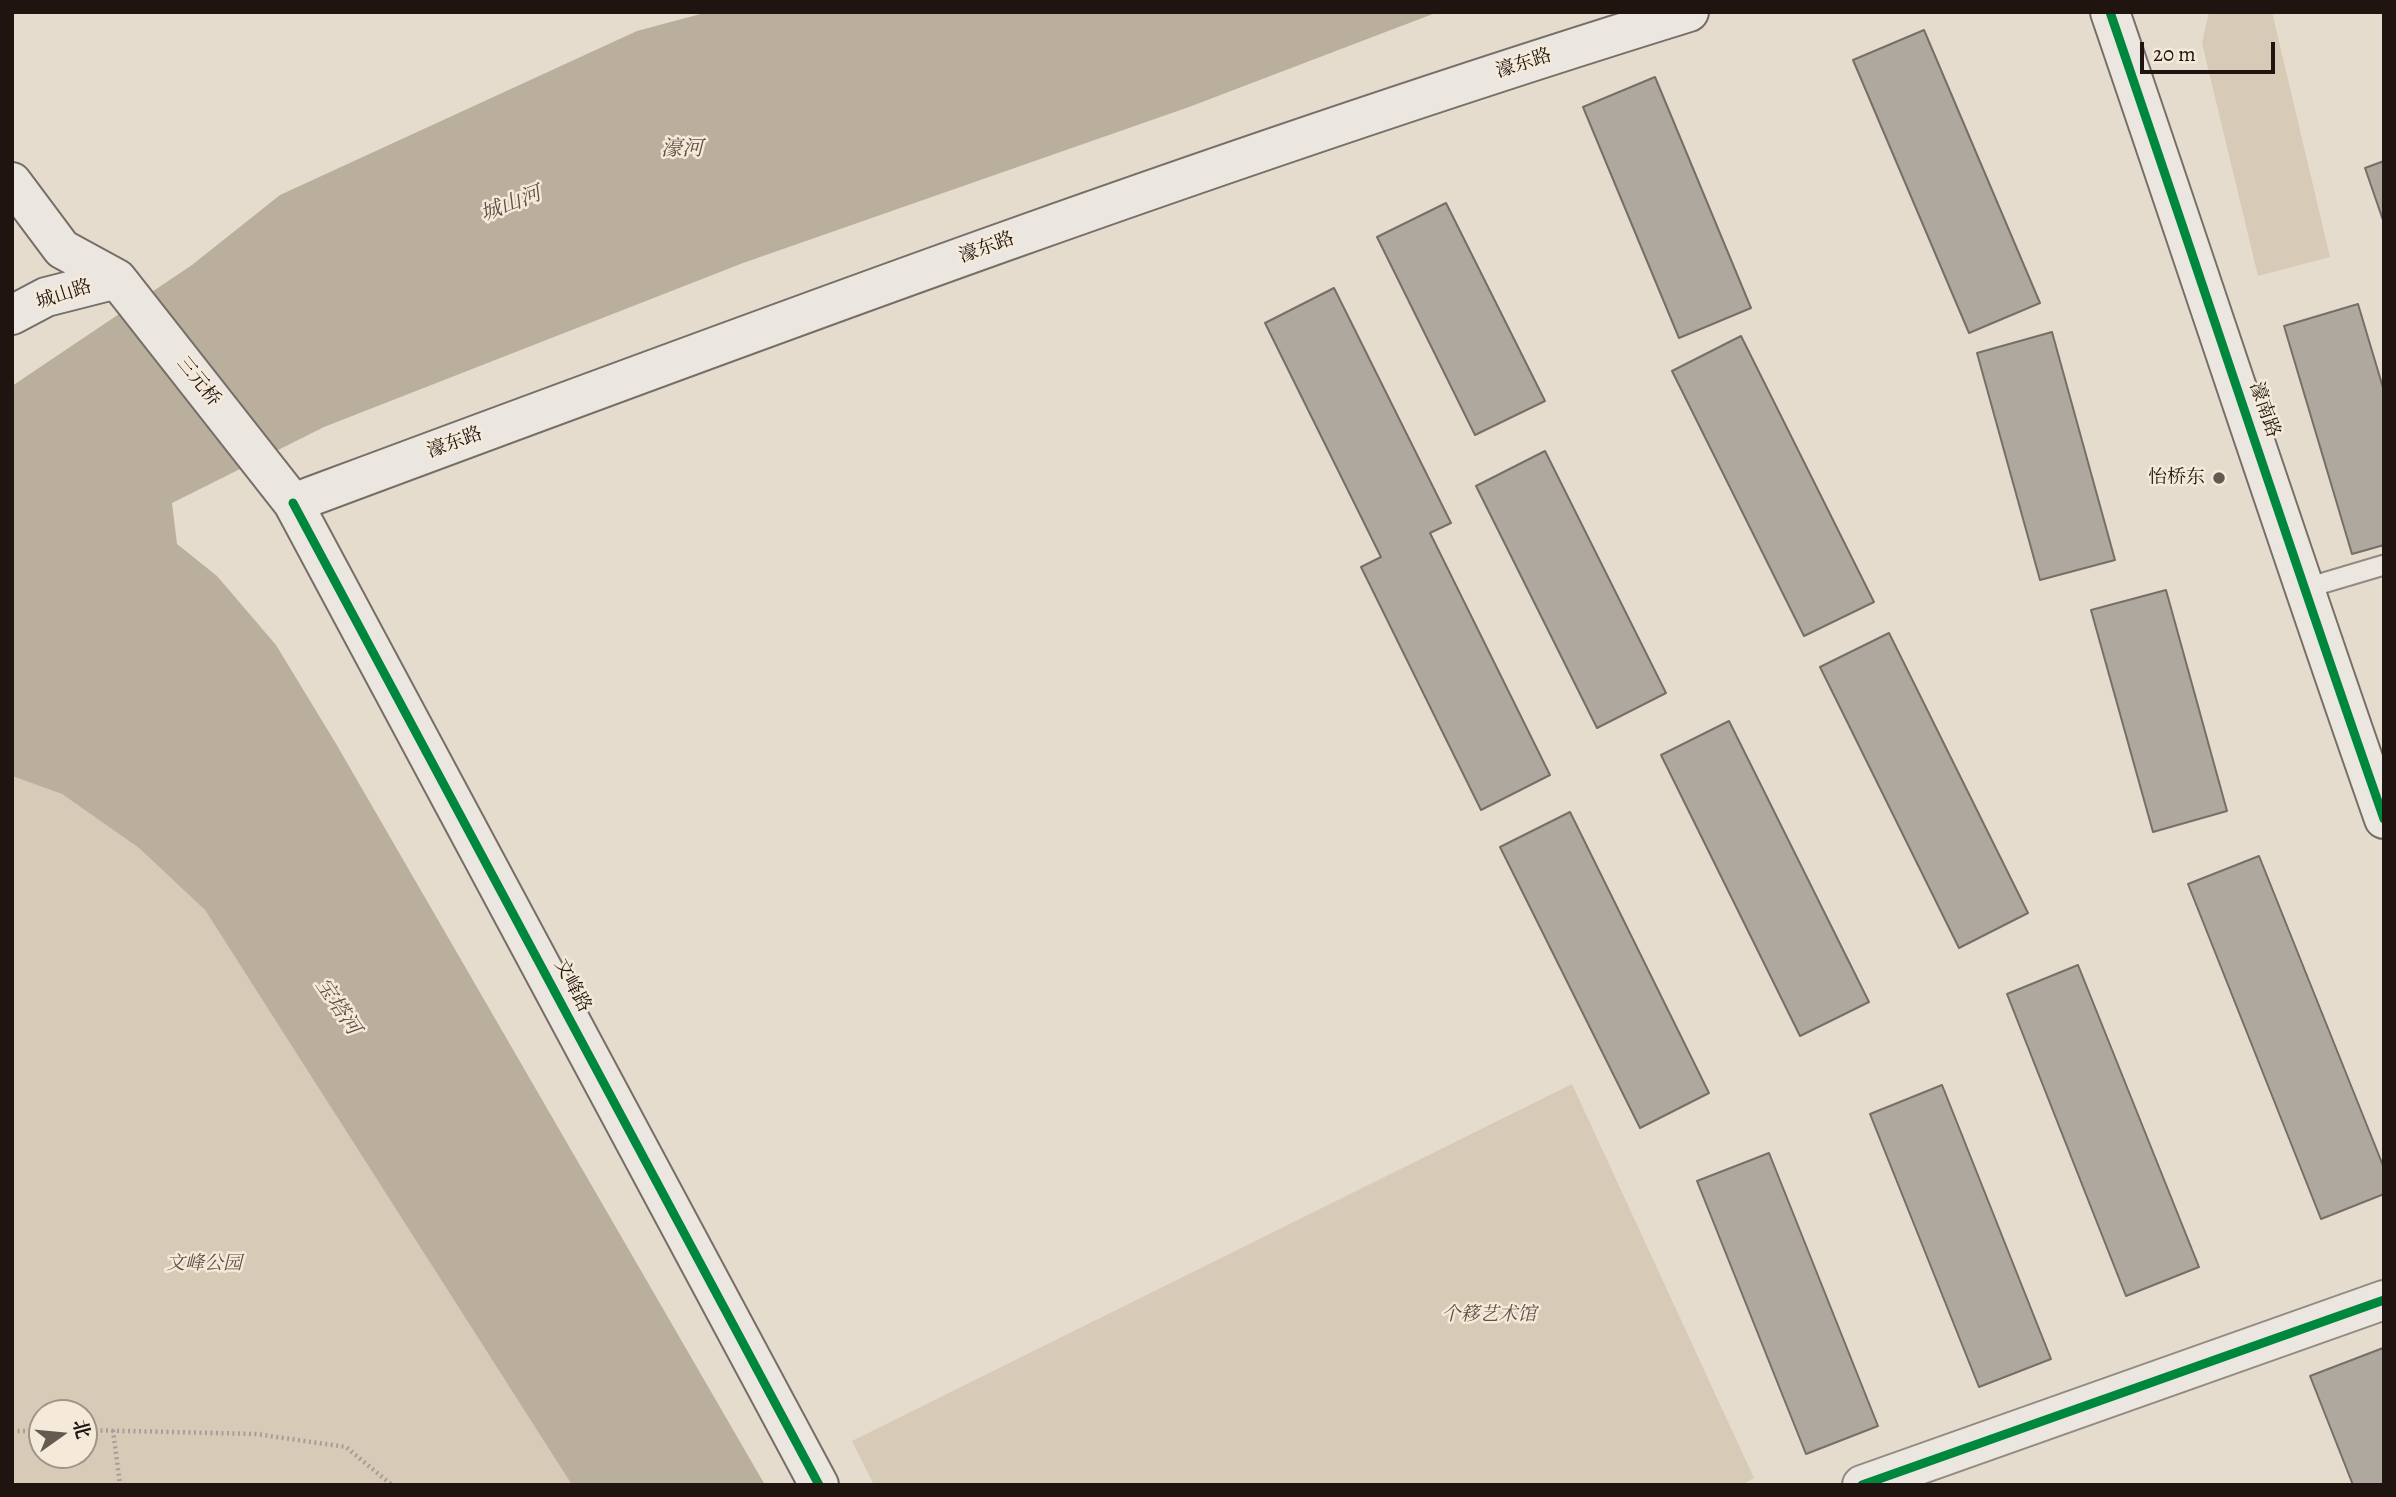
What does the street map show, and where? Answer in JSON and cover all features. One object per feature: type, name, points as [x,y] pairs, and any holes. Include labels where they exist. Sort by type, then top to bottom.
[{"type":"street","name":"濠东路","points":[[293,503],[764,328],[1160,186],[1521,64],[1689,12]]},
{"type":"street","name":"濠南路","points":[[2110,12],[2303,589],[2384,820]]},
{"type":"street","points":[[12,182],[62,249],[123,288]]},
{"type":"street","name":"城山路","points":[[12,315],[46,297],[123,288]]},
{"type":"street","name":"三元桥","points":[[123,288],[266,468]]},
{"type":"street","name":"文峰路","points":[[266,468],[293,503],[819,1485]]},
{"type":"street","points":[[1862,1485],[2384,1300]]},
{"type":"lane","points":[[2303,589],[2384,565]]},
{"type":"path","points":[[98,1430],[256,1434],[346,1447],[392,1485]]},
{"type":"path","points":[[113,1430],[120,1485]]},
{"type":"green space","points":[[2209,12],[2272,12],[2330,257],[2258,276],[2202,43]]},
{"type":"green space","name":"文峰公园","points":[[12,776],[62,794],[139,848],[205,910],[572,1485],[12,1485]]},
{"type":"green space","name":"个簃艺术馆","points":[[1572,1084],[1754,1478],[1742,1485],[874,1485],[852,1441]]},
{"type":"water","points":[[708,12],[1438,12],[1189,107],[743,263],[324,427],[172,503],[177,544],[217,576],[276,645],[335,742],[765,1485],[572,1485],[205,910],[139,848],[62,794],[12,776],[12,386],[192,265],[280,195],[637,31]]},
{"type":"building","points":[[1924,30],[2040,303],[1969,333],[1853,60]]},
{"type":"building","points":[[1655,77],[1751,308],[1679,338],[1583,107]]},
{"type":"building","points":[[2384,161],[2384,223],[2365,168]]},
{"type":"building","points":[[1446,203],[1545,401],[1475,435],[1377,237]]},
{"type":"building","points":[[1334,288],[1451,523],[1430,533],[1550,775],[1481,810],[1361,567],[1381,557],[1265,323]]},
{"type":"building","points":[[2358,304],[2384,391],[2384,545],[2352,554],[2284,326]]},
{"type":"building","points":[[2052,332],[2115,560],[2040,580],[1977,353]]},
{"type":"building","points":[[1741,336],[1874,602],[1804,636],[1672,371]]},
{"type":"building","points":[[1545,451],[1666,693],[1597,728],[1476,486]]},
{"type":"building","points":[[2166,590],[2227,811],[2153,832],[2091,610]]},
{"type":"building","points":[[1889,633],[2028,913],[1959,948],[1820,667]]},
{"type":"building","points":[[1729,721],[1869,1002],[1800,1036],[1661,755]]},
{"type":"building","points":[[1570,812],[1709,1093],[1640,1128],[1500,847]]},
{"type":"building","points":[[2259,856],[2384,1168],[2384,1194],[2321,1219],[2188,884]]},
{"type":"building","points":[[2078,965],[2199,1267],[2126,1296],[2007,994]]},
{"type":"building","points":[[1942,1085],[2051,1359],[1979,1387],[1870,1114]]},
{"type":"building","points":[[1769,1153],[1878,1426],[1806,1454],[1697,1181]]},
{"type":"building","points":[[2383,1348],[2384,1485],[2353,1485],[2310,1376]]},
{"type":"cycle path","points":[[2110,12],[2384,819]]},
{"type":"cycle path","points":[[293,503],[819,1485]]},
{"type":"cycle path","points":[[1862,1485],[2384,1300]]},
{"type":"place","name":"怡桥东","points":[[2219,478]]},
{"type":"water label","name":"濠河","points":[[682,150]]},
{"type":"water label","name":"城山河","points":[[511,205]]},
{"type":"water label","name":"宝塔河","points":[[337,1007]]}]
